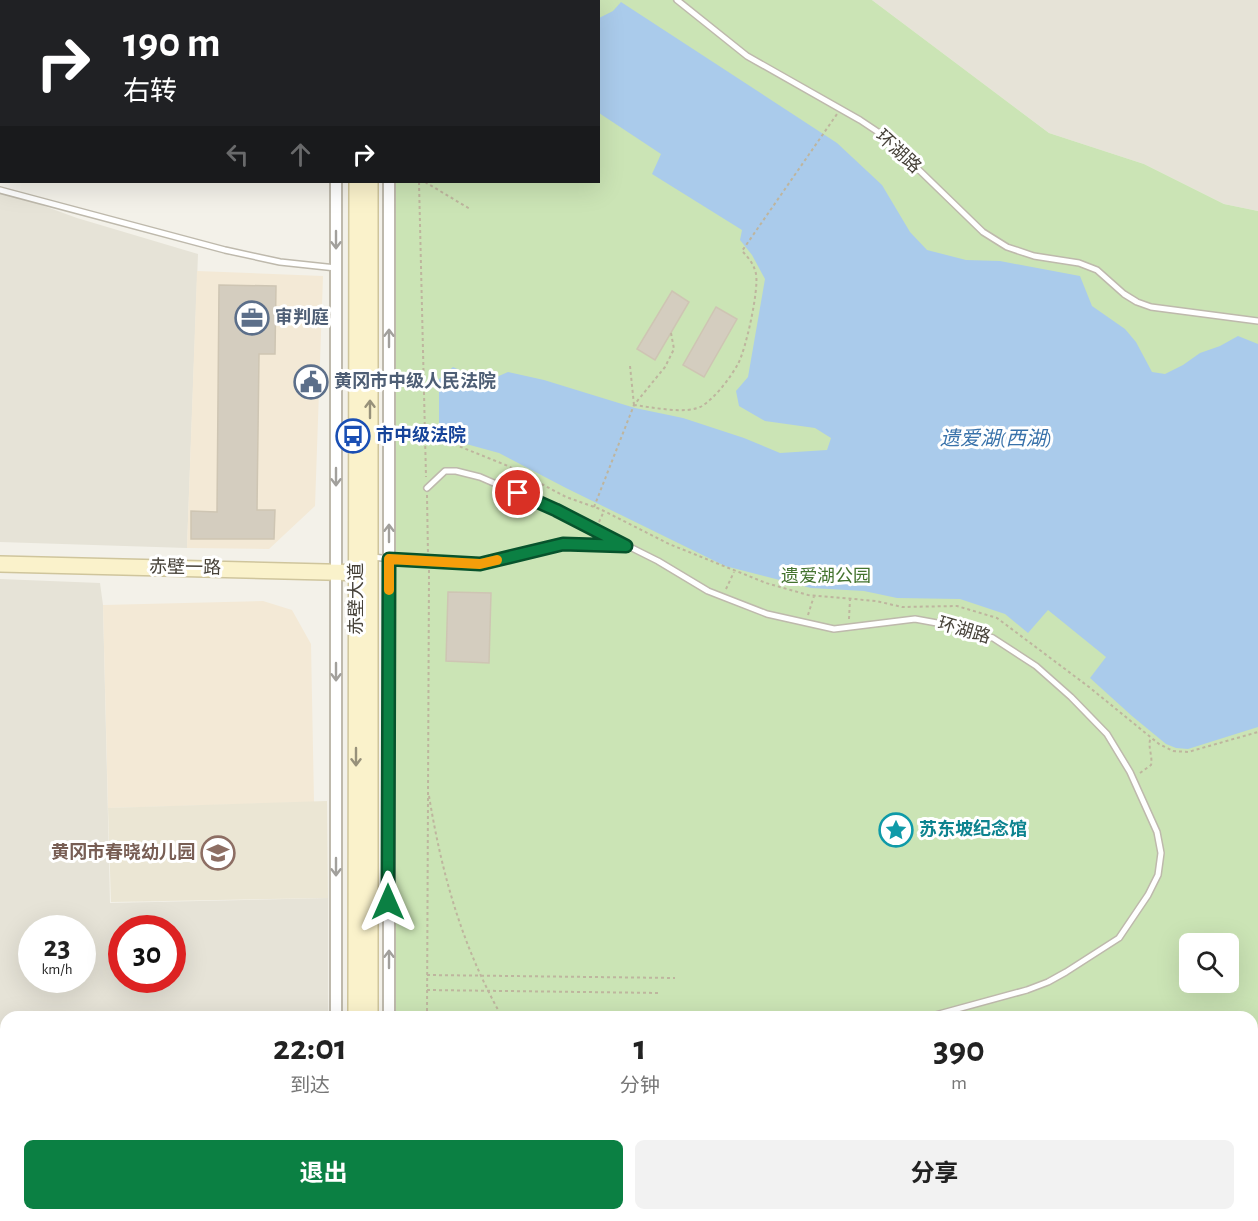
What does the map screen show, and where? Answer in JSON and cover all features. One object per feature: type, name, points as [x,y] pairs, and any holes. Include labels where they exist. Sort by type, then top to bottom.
[{"type":"main road","name":"赤壁大道","points":[[357,183],[365,568],[370,1011]]},
{"type":"main road","name":"赤壁大道","points":[[356,1011],[370,183]]},
{"type":"main road","name":"赤壁一路","points":[[0,564],[336,572],[365,568]]},
{"type":"street","points":[[336,183],[336,1011]]},
{"type":"street","points":[[388,1011],[389,183]]},
{"type":"lane","name":"环湖路","points":[[677,0],[747,56],[884,136],[983,232],[1007,247],[1034,256],[1079,263],[1097,270],[1124,294],[1150,307],[1258,321]]},
{"type":"lane","points":[[0,190],[225,250],[280,262],[336,268]]},
{"type":"lane","name":"环湖路","points":[[427,488],[445,471],[456,471],[480,477],[556,510],[658,561],[708,591],[767,614],[834,629],[915,619],[959,627],[993,638],[1036,666],[1071,698],[1107,734],[1133,777],[1157,832],[1161,853],[1158,875],[1148,895],[1119,938],[1084,962],[1048,982],[1027,990],[950,1011]]},
{"type":"lane","points":[[365,568],[389,559],[480,564],[563,544],[626,546]]},
{"type":"path","points":[[634,405],[682,410],[701,406],[716,393],[738,365],[748,334],[756,276],[753,265],[741,251],[840,109]]},
{"type":"path","points":[[419,183],[429,562],[427,1011]]},
{"type":"path","points":[[427,183],[470,209]]},
{"type":"path","points":[[594,507],[634,405],[665,367],[674,349],[671,333]]},
{"type":"path","points":[[630,366],[634,405]]},
{"type":"path","points":[[425,438],[440,440],[480,454],[566,497],[605,511],[669,544],[775,586],[814,596],[876,601],[902,607],[957,606],[997,618],[1151,737],[1166,748],[1180,753],[1258,732]]},
{"type":"path","points":[[594,530],[605,511]]},
{"type":"path","points":[[723,597],[734,571]]},
{"type":"path","points":[[805,623],[814,596]]},
{"type":"path","points":[[848,628],[850,599]]},
{"type":"path","points":[[1133,777],[1151,765],[1153,757],[1149,741],[1151,737]]},
{"type":"path","points":[[428,788],[444,875],[457,918],[480,975],[499,1011]]},
{"type":"path","points":[[427,975],[675,978]]},
{"type":"path","points":[[427,990],[661,993]]},
{"type":"shaded area","points":[[872,0],[1258,0],[1258,211],[1224,204],[1144,164],[1049,133]]},
{"type":"shaded area","points":[[0,190],[77,218],[198,254],[187,548],[0,542]]},
{"type":"shaded area","name":"黄冈市中级人民法院","points":[[197,271],[323,276],[315,506],[269,549],[187,548]]},
{"type":"shaded area","points":[[0,579],[100,583],[103,605],[110,903],[328,898],[328,1011],[0,1011]]},
{"type":"shaded area","points":[[263,601],[292,610],[311,644],[314,802],[108,808],[103,605]]},
{"type":"shaded area","name":"黄冈市春晓幼儿园","points":[[327,801],[328,898],[111,902],[108,808]]},
{"type":"green space","name":"遗爱湖公园","points":[[600,0],[872,0],[1049,133],[1144,164],[1224,204],[1258,211],[1258,1011],[393,1011],[393,183],[600,183]]},
{"type":"water","name":"遗爱湖(西湖)","points":[[621,2],[837,143],[882,185],[910,232],[927,250],[966,260],[1000,261],[1080,276],[1092,306],[1125,329],[1136,342],[1152,372],[1165,374],[1200,353],[1238,336],[1258,344],[1258,727],[1188,749],[1176,748],[1166,744],[1090,678],[1106,657],[1048,610],[1028,633],[1005,614],[960,599],[897,598],[864,591],[811,588],[725,566],[499,453],[448,439],[439,425],[439,379],[453,367],[485,382],[508,372],[544,380],[635,408],[683,418],[744,438],[780,453],[827,450],[831,438],[815,428],[765,421],[739,406],[736,391],[748,377],[765,279],[752,255],[740,240],[742,230],[652,174],[661,154],[600,114],[600,18],[613,11]]},
{"type":"building","points":[[219,285],[276,286],[275,354],[259,354],[257,510],[275,510],[274,539],[191,539],[191,511],[217,512]]},
{"type":"building","points":[[672,291],[689,302],[655,360],[637,349]]},
{"type":"building","points":[[716,307],[737,319],[704,377],[683,365]]},
{"type":"building","points":[[448,592],[491,593],[489,663],[446,661]]},
{"type":"slow traffic","points":[[389,590],[389,559],[480,564],[497,560]]},
{"type":"place","name":"审判庭","points":[[252,318]]},
{"type":"place","name":"黄冈市中级人民法院","points":[[311,382]]},
{"type":"place","name":"市中级法院","points":[[353,436]]},
{"type":"place","name":"苏东坡纪念馆","points":[[896,830]]},
{"type":"place","name":"黄冈市春晓幼儿园","points":[[218,853]]},
{"type":"route","points":[[388,902],[389,559],[480,564],[563,544],[626,546],[518,493]]}]
